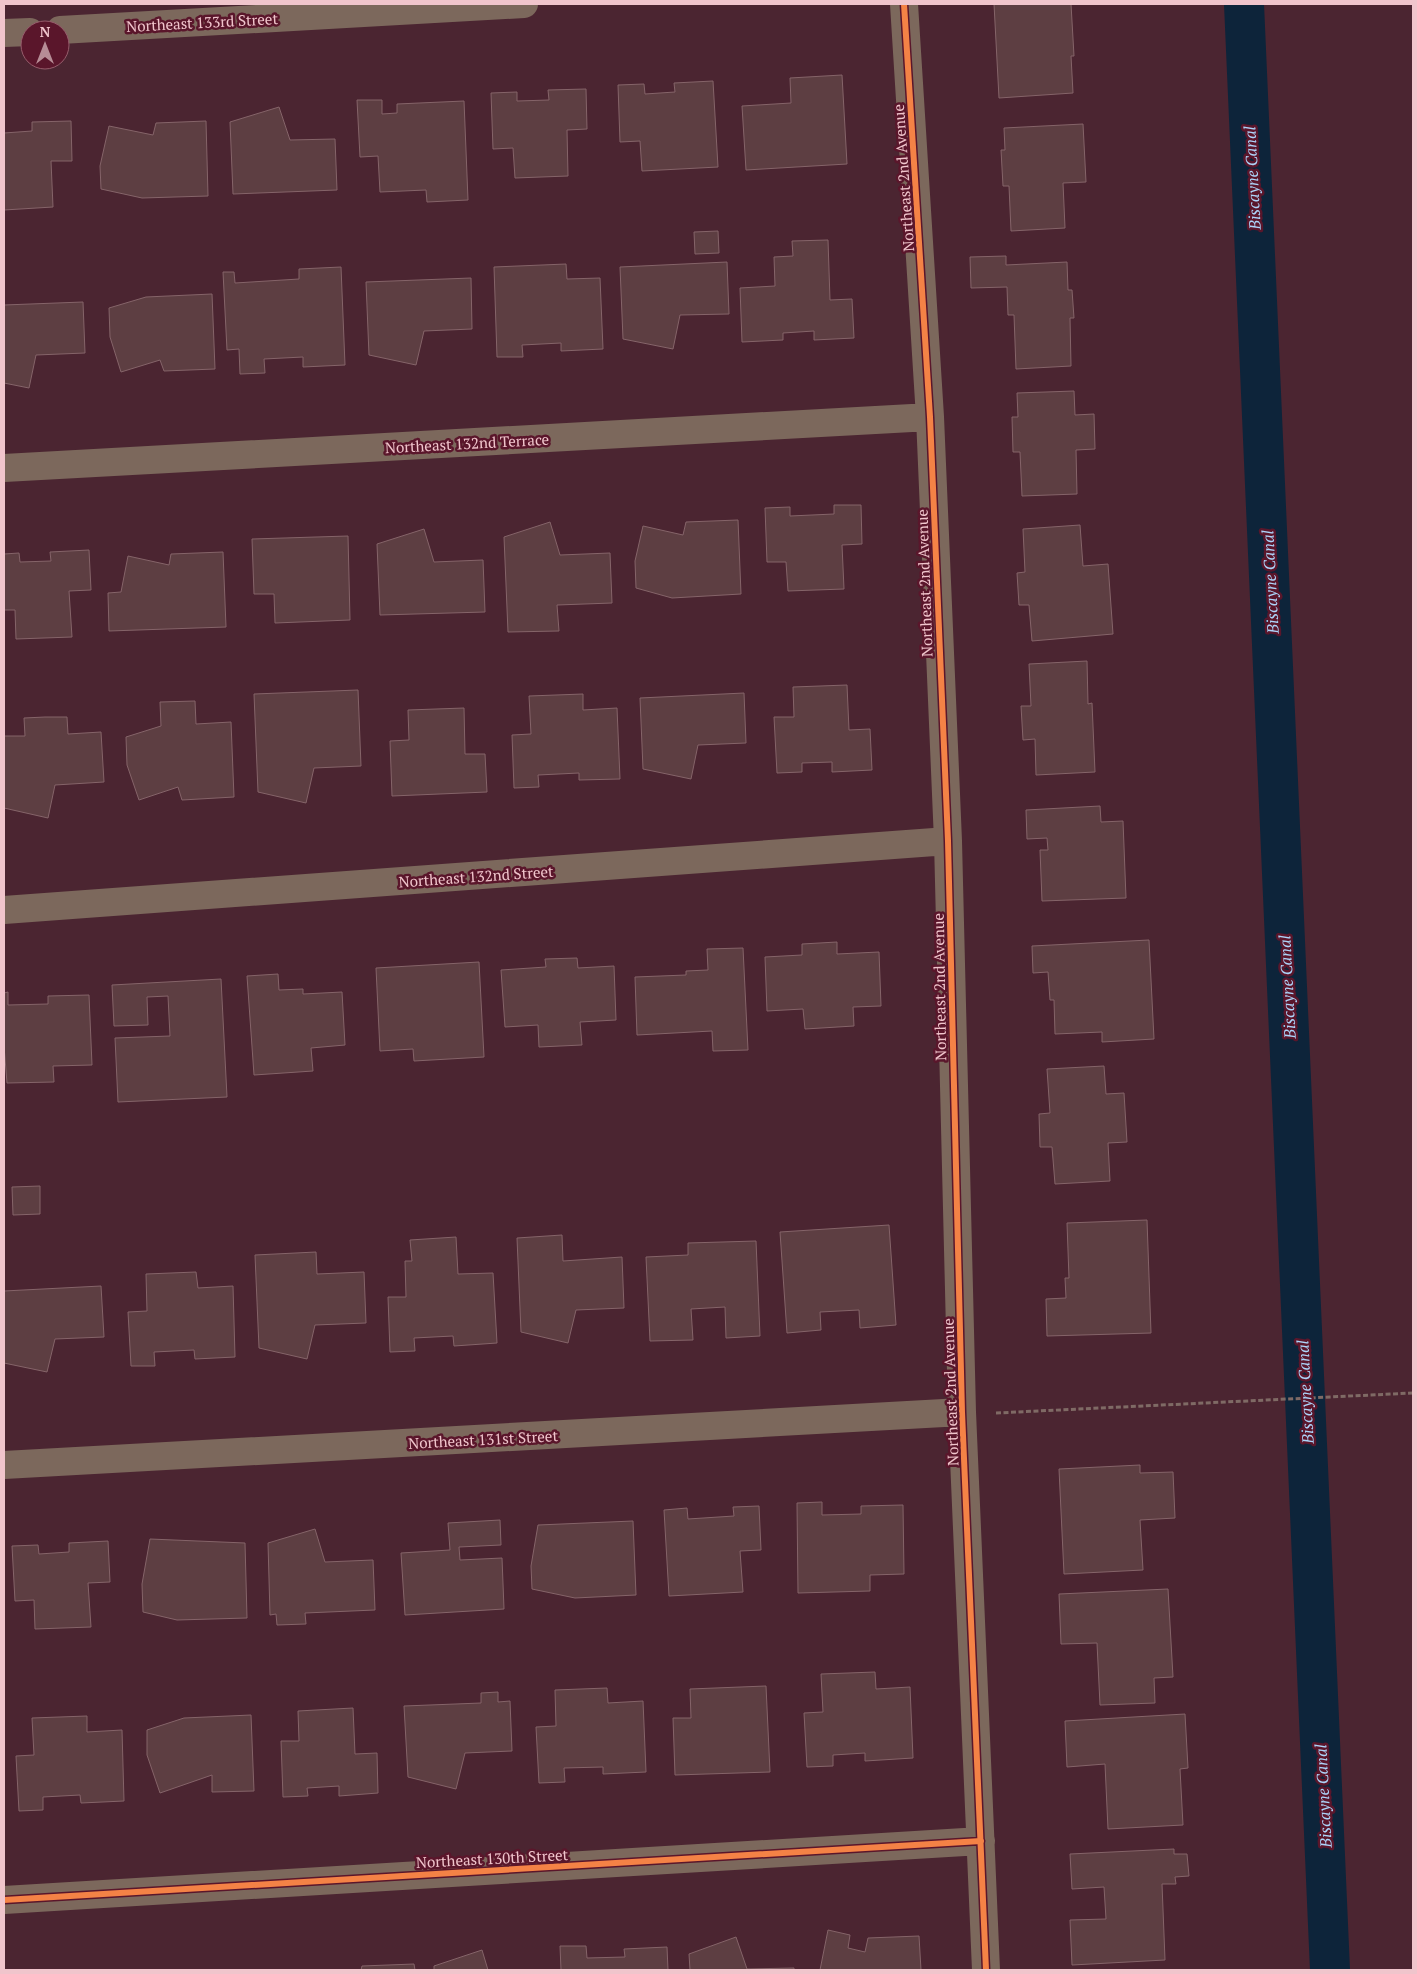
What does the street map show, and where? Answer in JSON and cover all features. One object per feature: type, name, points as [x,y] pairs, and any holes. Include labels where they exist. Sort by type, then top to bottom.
[{"type":"street","name":"Northeast 133rd Street","points":[[70,29],[524,4]]},
{"type":"street","name":"Northeast 2nd Avenue","points":[[904,4],[930,417],[948,841],[962,1412],[986,1970]]},
{"type":"street","points":[[4,33],[20,32]]},
{"type":"street","name":"Northeast 132nd Terrace","points":[[4,468],[930,417]]},
{"type":"street","name":"Northeast 132nd Street","points":[[4,910],[948,841]]},
{"type":"street","name":"Northeast 131st Street","points":[[4,1465],[962,1412]]},
{"type":"street","name":"Northeast 130th Street","points":[[4,1900],[981,1841]]},
{"type":"path","points":[[993,1413],[1413,1392]]},
{"type":"building","points":[[994,4],[1071,4],[1074,56],[1071,56],[1073,93],[999,98]]},
{"type":"building","points":[[842,75],[847,164],[746,170],[742,106],[791,103],[790,78]]},
{"type":"building","points":[[713,81],[718,167],[642,171],[640,141],[620,142],[618,85],[644,84],[645,94],[675,92],[674,83]]},
{"type":"building","points":[[586,89],[587,129],[567,130],[568,176],[515,178],[513,148],[493,149],[491,93],[517,92],[517,101],[549,100],[548,90]]},
{"type":"building","points":[[357,100],[382,100],[382,114],[397,113],[397,104],[464,101],[468,200],[427,202],[426,190],[380,192],[378,156],[360,157]]},
{"type":"building","points":[[279,107],[290,140],[335,139],[337,190],[233,194],[230,122]]},
{"type":"building","points":[[71,121],[72,161],[51,161],[53,207],[4,210],[4,133],[32,131],[32,122]]},
{"type":"building","points":[[206,121],[208,196],[142,198],[101,189],[100,166],[109,126],[153,135],[156,123]]},
{"type":"building","points":[[1083,124],[1086,182],[1063,183],[1065,228],[1011,231],[1009,186],[1003,186],[1001,150],[1005,150],[1004,128]]},
{"type":"building","points":[[718,231],[719,253],[695,254],[694,232]]},
{"type":"building","points":[[828,240],[830,300],[852,299],[854,338],[814,340],[814,331],[783,333],[783,340],[742,342],[740,288],[775,286],[774,257],[793,256],[792,241]]},
{"type":"building","points":[[1006,256],[1006,265],[1067,262],[1068,290],[1072,290],[1074,318],[1070,318],[1071,366],[1016,369],[1014,315],[1008,315],[1007,287],[971,288],[970,257]]},
{"type":"building","points":[[727,262],[729,314],[680,315],[673,349],[623,339],[620,267]]},
{"type":"building","points":[[566,264],[567,279],[600,278],[603,349],[561,351],[561,343],[522,345],[523,357],[497,357],[494,267]]},
{"type":"building","points":[[341,267],[345,365],[303,367],[303,357],[264,359],[265,373],[240,374],[239,349],[227,350],[223,272],[234,272],[235,283],[299,279],[299,269]]},
{"type":"building","points":[[471,278],[472,329],[424,331],[416,365],[369,355],[366,282]]},
{"type":"building","points":[[212,294],[215,369],[164,371],[160,360],[121,372],[110,337],[109,308],[146,297]]},
{"type":"building","points":[[83,302],[85,353],[36,355],[29,388],[4,383],[4,305]]},
{"type":"building","points":[[1074,391],[1075,415],[1094,414],[1095,449],[1076,450],[1077,494],[1022,496],[1020,452],[1013,452],[1012,417],[1018,417],[1017,393]]},
{"type":"building","points":[[834,505],[861,505],[862,544],[842,545],[844,589],[788,591],[786,562],[767,562],[765,508],[790,507],[790,516],[834,514]]},
{"type":"building","points":[[738,520],[741,594],[672,598],[636,588],[635,561],[643,526],[683,535],[686,522]]},
{"type":"building","points":[[550,522],[560,555],[610,553],[612,603],[557,605],[559,631],[508,632],[504,537]]},
{"type":"building","points":[[1080,525],[1083,566],[1108,564],[1113,634],[1032,641],[1029,605],[1019,605],[1017,573],[1025,572],[1023,529]]},
{"type":"building","points":[[424,529],[434,562],[483,560],[485,612],[380,615],[377,544]]},
{"type":"building","points":[[348,536],[350,620],[275,623],[274,594],[254,594],[252,539]]},
{"type":"building","points":[[89,550],[91,590],[69,591],[72,637],[16,639],[15,610],[4,610],[4,554],[19,553],[20,562],[51,561],[50,552]]},
{"type":"building","points":[[223,552],[226,627],[109,631],[108,593],[121,592],[128,556],[169,565],[171,554]]},
{"type":"building","points":[[1087,661],[1088,704],[1092,703],[1095,772],[1036,775],[1035,739],[1023,740],[1021,706],[1031,706],[1029,664]]},
{"type":"building","points":[[847,685],[849,730],[870,729],[872,770],[832,772],[832,762],[802,763],[802,772],[777,773],[774,717],[794,717],[793,687]]},
{"type":"building","points":[[358,690],[361,766],[314,768],[306,803],[258,792],[254,694]]},
{"type":"building","points":[[744,693],[746,743],[698,745],[691,779],[643,769],[640,698]]},
{"type":"building","points":[[583,694],[583,710],[617,708],[620,779],[579,780],[579,773],[538,775],[539,787],[514,788],[512,735],[531,734],[529,696]]},
{"type":"building","points":[[195,701],[196,724],[231,722],[234,797],[182,800],[178,787],[139,800],[127,765],[126,737],[161,726],[160,702]]},
{"type":"building","points":[[464,708],[465,754],[485,754],[487,792],[392,796],[390,741],[409,740],[408,710]]},
{"type":"building","points":[[67,717],[68,734],[101,732],[104,782],[55,785],[48,818],[4,808],[4,736],[25,736],[24,718]]},
{"type":"building","points":[[1100,806],[1101,822],[1123,821],[1126,898],[1042,901],[1040,850],[1048,850],[1047,838],[1027,839],[1026,810]]},
{"type":"building","points":[[1149,940],[1154,1039],[1102,1042],[1102,1032],[1055,1034],[1054,1000],[1050,1000],[1048,972],[1033,973],[1032,946]]},
{"type":"building","points":[[837,942],[837,954],[879,952],[881,1006],[853,1007],[854,1026],[805,1029],[803,1009],[767,1011],[765,957],[802,955],[802,944]]},
{"type":"building","points":[[743,948],[748,1050],[713,1051],[712,1031],[637,1035],[635,977],[686,975],[686,971],[708,970],[707,949]]},
{"type":"building","points":[[577,958],[578,968],[614,966],[616,1020],[580,1022],[582,1045],[539,1047],[538,1025],[505,1027],[501,970],[546,967],[545,959]]},
{"type":"building","points":[[479,962],[484,1057],[414,1061],[413,1049],[380,1051],[376,968]]},
{"type":"building","points":[[278,974],[279,990],[303,989],[303,994],[342,992],[345,1045],[311,1048],[313,1071],[254,1075],[247,976]]},
{"type":"building","points":[[221,979],[227,1097],[118,1102],[115,1038],[170,1036],[168,996],[147,997],[148,1025],[114,1026],[112,985]]},
{"type":"building","points":[[8,992],[8,1005],[48,1004],[48,996],[89,995],[92,1065],[53,1066],[54,1082],[7,1083],[4,1046],[4,993]]},
{"type":"building","points":[[1104,1066],[1106,1094],[1124,1093],[1127,1142],[1108,1143],[1110,1181],[1055,1184],[1052,1147],[1040,1147],[1039,1114],[1050,1113],[1047,1069]]},
{"type":"building","points":[[40,1186],[40,1214],[13,1215],[12,1187]]},
{"type":"building","points":[[1147,1220],[1151,1333],[1047,1336],[1046,1299],[1066,1298],[1065,1278],[1069,1278],[1067,1223]]},
{"type":"building","points":[[889,1225],[896,1325],[860,1328],[859,1310],[820,1312],[821,1330],[787,1333],[780,1232]]},
{"type":"building","points":[[562,1235],[563,1261],[622,1257],[624,1308],[576,1310],[568,1343],[521,1332],[517,1238]]},
{"type":"building","points":[[456,1237],[458,1274],[493,1273],[497,1343],[454,1346],[453,1336],[414,1338],[415,1351],[390,1352],[388,1297],[406,1297],[405,1261],[412,1261],[410,1240]]},
{"type":"building","points":[[756,1241],[760,1336],[726,1338],[725,1307],[691,1309],[693,1340],[650,1341],[646,1257],[688,1255],[688,1243]]},
{"type":"building","points":[[316,1252],[317,1274],[364,1272],[366,1323],[315,1325],[307,1359],[259,1348],[255,1255]]},
{"type":"building","points":[[196,1272],[198,1288],[233,1286],[235,1357],[195,1359],[194,1350],[154,1352],[155,1366],[131,1366],[128,1312],[147,1311],[146,1274]]},
{"type":"building","points":[[101,1286],[104,1337],[55,1339],[47,1372],[4,1363],[4,1291]]},
{"type":"building","points":[[1140,1465],[1140,1473],[1173,1472],[1175,1518],[1140,1520],[1143,1570],[1064,1574],[1059,1469]]},
{"type":"building","points":[[822,1502],[822,1515],[861,1514],[861,1506],[903,1505],[904,1574],[870,1575],[870,1591],[798,1593],[797,1503]]},
{"type":"building","points":[[759,1506],[761,1550],[740,1551],[743,1592],[669,1596],[664,1510],[687,1508],[688,1519],[734,1516],[733,1507]]},
{"type":"building","points":[[500,1520],[501,1545],[459,1547],[460,1560],[502,1558],[504,1609],[405,1615],[401,1553],[450,1550],[448,1523]]},
{"type":"building","points":[[633,1521],[636,1595],[575,1598],[532,1589],[531,1566],[538,1525]]},
{"type":"building","points":[[315,1529],[325,1562],[373,1560],[375,1610],[305,1613],[306,1624],[277,1625],[276,1614],[270,1615],[268,1543]]},
{"type":"building","points":[[150,1539],[245,1543],[247,1618],[177,1620],[143,1612],[142,1584]]},
{"type":"building","points":[[108,1541],[110,1582],[88,1583],[91,1627],[35,1629],[34,1600],[15,1601],[12,1546],[38,1545],[39,1554],[69,1552],[69,1543]]},
{"type":"building","points":[[1168,1589],[1173,1677],[1154,1678],[1155,1703],[1100,1705],[1097,1643],[1061,1644],[1059,1594]]},
{"type":"building","points":[[875,1672],[876,1689],[910,1687],[913,1758],[865,1761],[865,1753],[833,1755],[833,1766],[807,1767],[804,1713],[823,1712],[821,1674]]},
{"type":"building","points":[[766,1686],[770,1772],[675,1775],[673,1718],[691,1718],[690,1689]]},
{"type":"building","points":[[607,1688],[608,1703],[643,1701],[646,1772],[603,1774],[603,1767],[564,1768],[565,1782],[539,1783],[536,1727],[556,1726],[555,1690]]},
{"type":"building","points":[[498,1692],[498,1702],[510,1701],[512,1751],[465,1753],[456,1789],[408,1777],[404,1706],[481,1703],[481,1693]]},
{"type":"building","points":[[353,1708],[355,1754],[377,1753],[378,1793],[339,1796],[339,1786],[307,1788],[308,1796],[283,1797],[281,1741],[299,1741],[298,1711]]},
{"type":"building","points":[[1185,1714],[1188,1768],[1180,1769],[1183,1825],[1108,1829],[1105,1764],[1067,1767],[1065,1721]]},
{"type":"building","points":[[251,1715],[254,1791],[212,1792],[212,1775],[160,1793],[147,1755],[147,1730],[184,1718]]},
{"type":"building","points":[[87,1716],[87,1732],[122,1730],[124,1801],[81,1803],[80,1795],[43,1797],[43,1810],[19,1811],[16,1756],[34,1755],[32,1718]]},
{"type":"building","points":[[1174,1849],[1174,1854],[1187,1854],[1189,1876],[1175,1877],[1176,1884],[1162,1884],[1165,1960],[1072,1965],[1070,1920],[1106,1919],[1104,1887],[1072,1889],[1070,1854]]},
{"type":"building","points":[[828,1930],[850,1935],[848,1948],[865,1952],[868,1938],[919,1936],[921,1970],[820,1970]]},
{"type":"building","points":[[736,1937],[747,1969],[794,1968],[794,1970],[690,1970],[689,1954]]},
{"type":"building","points":[[560,1946],[586,1946],[587,1958],[625,1957],[624,1949],[667,1947],[668,1970],[561,1970]]},
{"type":"building","points":[[482,1950],[488,1970],[434,1970],[434,1966]]},
{"type":"building","points":[[414,1964],[415,1970],[361,1970],[362,1966]]},
{"type":"waterway","name":"Biscayne Canal","points":[[1244,4],[1330,1970]]},
{"type":"cycle path","points":[[904,4],[930,417],[948,841],[962,1412],[986,1970]]},
{"type":"cycle path","points":[[4,1900],[981,1841]]}]
